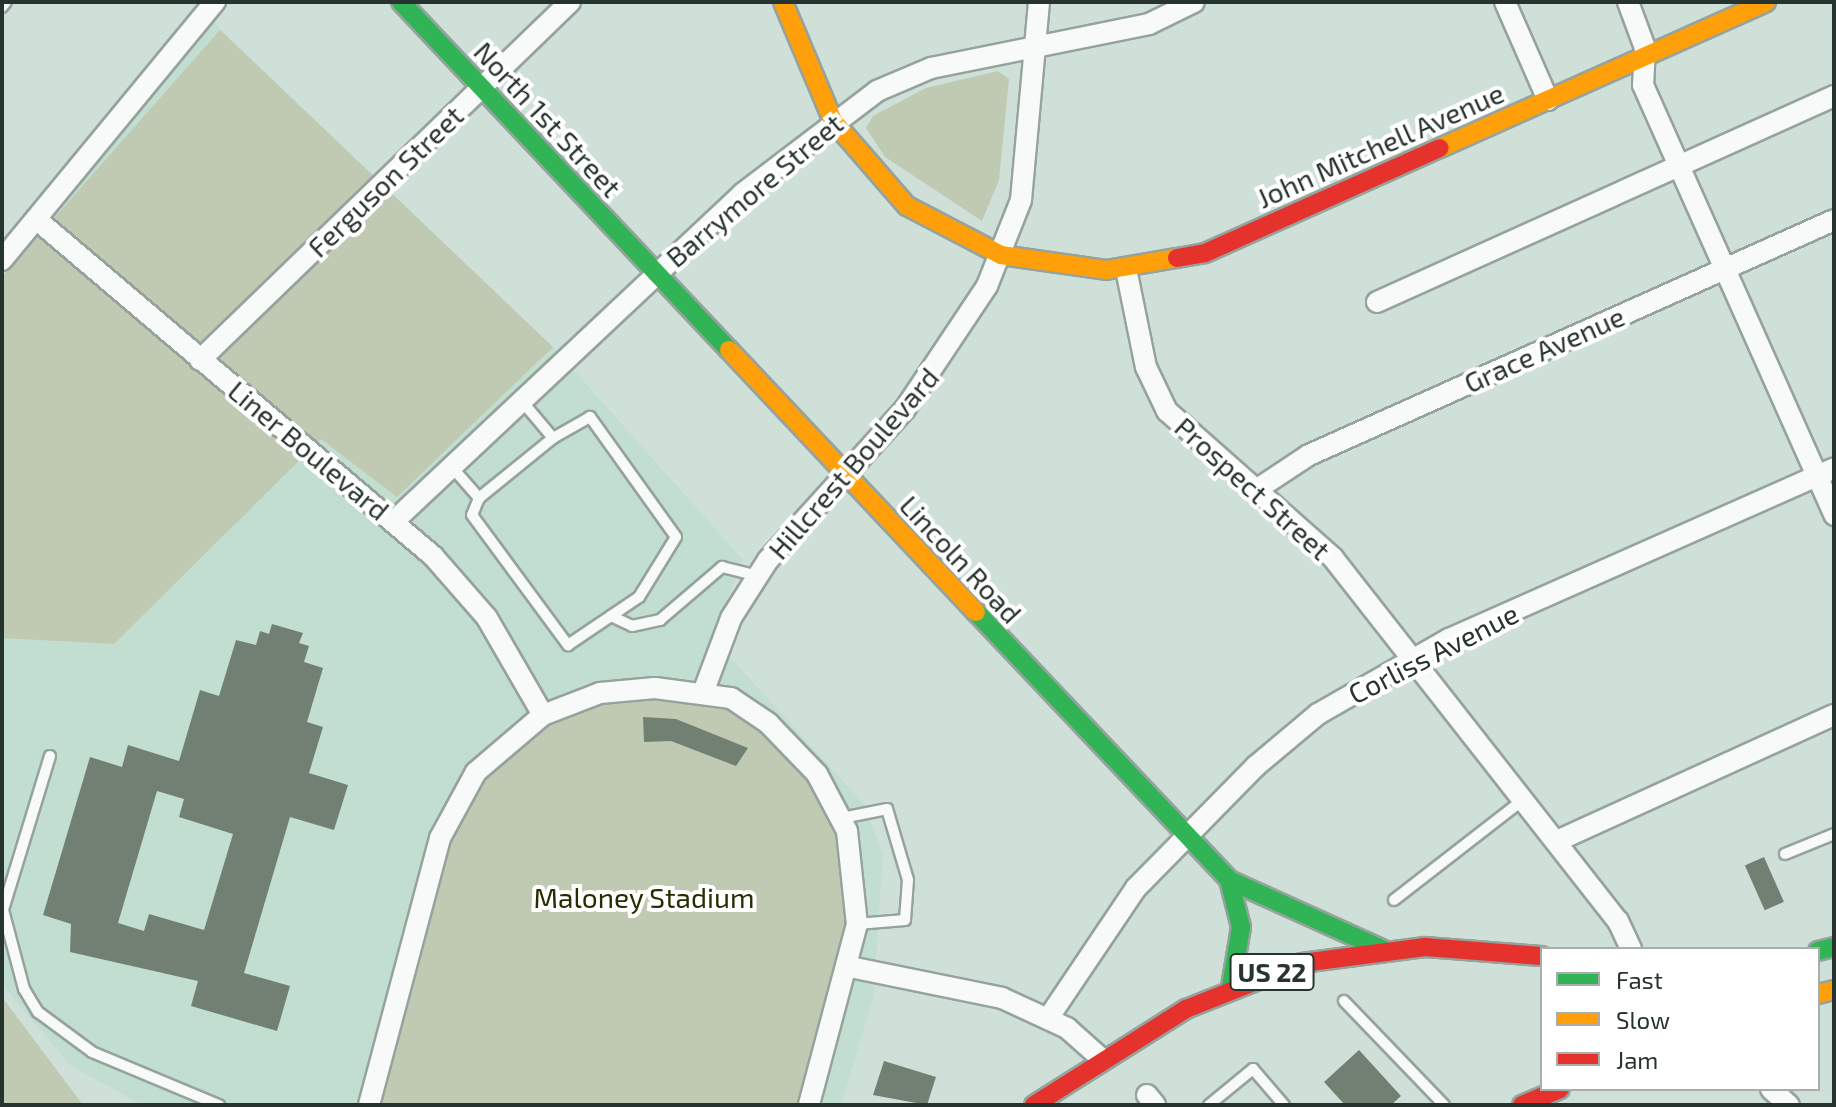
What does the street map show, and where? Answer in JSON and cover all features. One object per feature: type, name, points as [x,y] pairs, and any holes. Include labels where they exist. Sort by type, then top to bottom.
[{"type":"main road","name":"North 1st Street","points":[[401,2],[655,274]]},
{"type":"main road","name":"John Mitchell Avenue","points":[[783,2],[833,121],[907,206],[1001,255],[1072,269],[1126,269],[1205,253],[1757,4]]},
{"type":"main road","name":"Lincoln Road","points":[[655,274],[1229,880],[1382,949]]},
{"type":"main road","points":[[1229,880],[1241,927],[1231,987]]},
{"type":"main road","name":"US 22","points":[[1034,1105],[1103,1060],[1231,987],[1302,963],[1382,949],[1540,958]]},
{"type":"main road","points":[[1522,1105],[1555,1091]]},
{"type":"street","points":[[2,260],[215,2]]},
{"type":"street","name":"Ferguson Street","points":[[200,360],[570,2]]},
{"type":"street","name":"Hillcrest Boulevard","points":[[704,690],[757,576],[935,370],[1001,255],[1027,170],[1039,2]]},
{"type":"street","name":"Barrymore Street","points":[[394,521],[655,274],[833,121],[931,68],[1149,24],[1194,2]]},
{"type":"street","points":[[1505,2],[1548,100]]},
{"type":"street","points":[[1628,2],[1644,57],[1643,85],[1724,268],[1825,472],[1834,515]]},
{"type":"street","points":[[1377,302],[1834,96]]},
{"type":"street","name":"Liner Boulevard","points":[[36,219],[394,521],[487,618],[543,715]]},
{"type":"street","name":"Grace Avenue","points":[[1259,488],[1309,455],[1834,220]]},
{"type":"street","name":"Prospect Street","points":[[1126,269],[1158,397],[1188,433],[1259,488],[1333,558],[1414,656],[1557,841],[1626,932],[1630,947]]},
{"type":"street","name":"Corliss Avenue","points":[[1049,1017],[1121,907],[1289,736],[1414,656],[1825,472]]},
{"type":"street","points":[[369,1105],[440,838],[476,772],[543,715],[600,693],[704,690],[746,707],[786,739],[842,818],[857,867],[857,924],[850,967],[809,1105]]},
{"type":"street","points":[[1557,841],[1834,715]]},
{"type":"street","points":[[850,967],[990,994],[1049,1017],[1103,1060]]},
{"type":"street","points":[[1773,1091],[1789,1105]]},
{"type":"lane","points":[[2,7],[6,2]]},
{"type":"lane","points":[[520,399],[553,438]]},
{"type":"lane","points":[[590,417],[676,537],[639,597],[568,645],[472,515],[479,498],[553,438],[590,417]]},
{"type":"lane","points":[[451,466],[479,498]]},
{"type":"lane","points":[[611,616],[632,626],[660,620],[722,567],[757,576]]},
{"type":"lane","points":[[50,756],[3,910],[24,989],[38,1012],[92,1052],[219,1105]]},
{"type":"lane","points":[[1394,900],[1524,799]]},
{"type":"lane","points":[[842,818],[887,809],[908,880],[905,920],[857,924]]},
{"type":"lane","points":[[1785,854],[1834,834]]},
{"type":"lane","points":[[1344,1001],[1444,1105]]},
{"type":"lane","points":[[1209,1105],[1253,1069],[1284,1105]]},
{"type":"shaded area","points":[[212,21],[553,347],[743,560],[721,616],[728,655],[864,804],[883,855],[873,998],[841,1105],[142,1105],[70,1065],[2,985],[2,270]]},
{"type":"green space","points":[[220,30],[553,347],[397,497],[321,439],[114,644],[2,638],[2,277]]},
{"type":"green space","points":[[998,71],[1009,79],[999,180],[982,221],[885,157],[866,128],[873,116],[926,88]]},
{"type":"green space","name":"Maloney Stadium","points":[[600,693],[731,698],[817,774],[858,885],[809,1105],[370,1105],[428,876],[495,751]]},
{"type":"green space","points":[[2,997],[83,1105],[2,1105]]},
{"type":"building","points":[[272,624],[303,633],[299,643],[309,646],[304,662],[323,668],[307,722],[323,727],[309,773],[348,785],[334,830],[290,817],[244,973],[290,986],[277,1031],[191,1006],[198,981],[70,952],[71,924],[43,915],[90,757],[122,767],[128,745],[179,761],[200,690],[219,696],[236,640],[256,645],[260,631],[269,634]],"holes":[[[157,791],[184,799],[179,817],[233,834],[204,930],[149,914],[144,931],[118,923]]]},
{"type":"building","points":[[643,717],[676,719],[748,748],[736,766],[671,741],[644,742]]},
{"type":"building","points":[[1764,857],[1784,902],[1765,910],[1745,866]]},
{"type":"building","points":[[1359,1050],[1401,1096],[1391,1105],[1345,1105],[1324,1082]]},
{"type":"building","points":[[884,1061],[936,1077],[927,1105],[873,1095]]},
{"type":"traffic: fast","points":[[401,2],[729,350]]},
{"type":"traffic: fast","points":[[976,612],[1229,880],[1241,927],[1231,987]]},
{"type":"traffic: fast","points":[[1229,880],[1382,949]]},
{"type":"traffic: fast","points":[[1820,950],[1834,947]]},
{"type":"traffic: slow","points":[[783,2],[833,121],[907,206],[1001,255],[1106,270],[1177,258]]},
{"type":"traffic: slow","points":[[1440,148],[1766,2]]},
{"type":"traffic: slow","points":[[729,350],[976,612]]},
{"type":"traffic: slow","points":[[1820,994],[1834,990]]},
{"type":"traffic: jam","points":[[1177,258],[1205,253],[1440,148]]},
{"type":"traffic: jam","points":[[1034,1105],[1186,1009],[1302,963],[1425,947],[1540,956]]},
{"type":"traffic: jam","points":[[1522,1105],[1555,1091]]}]
